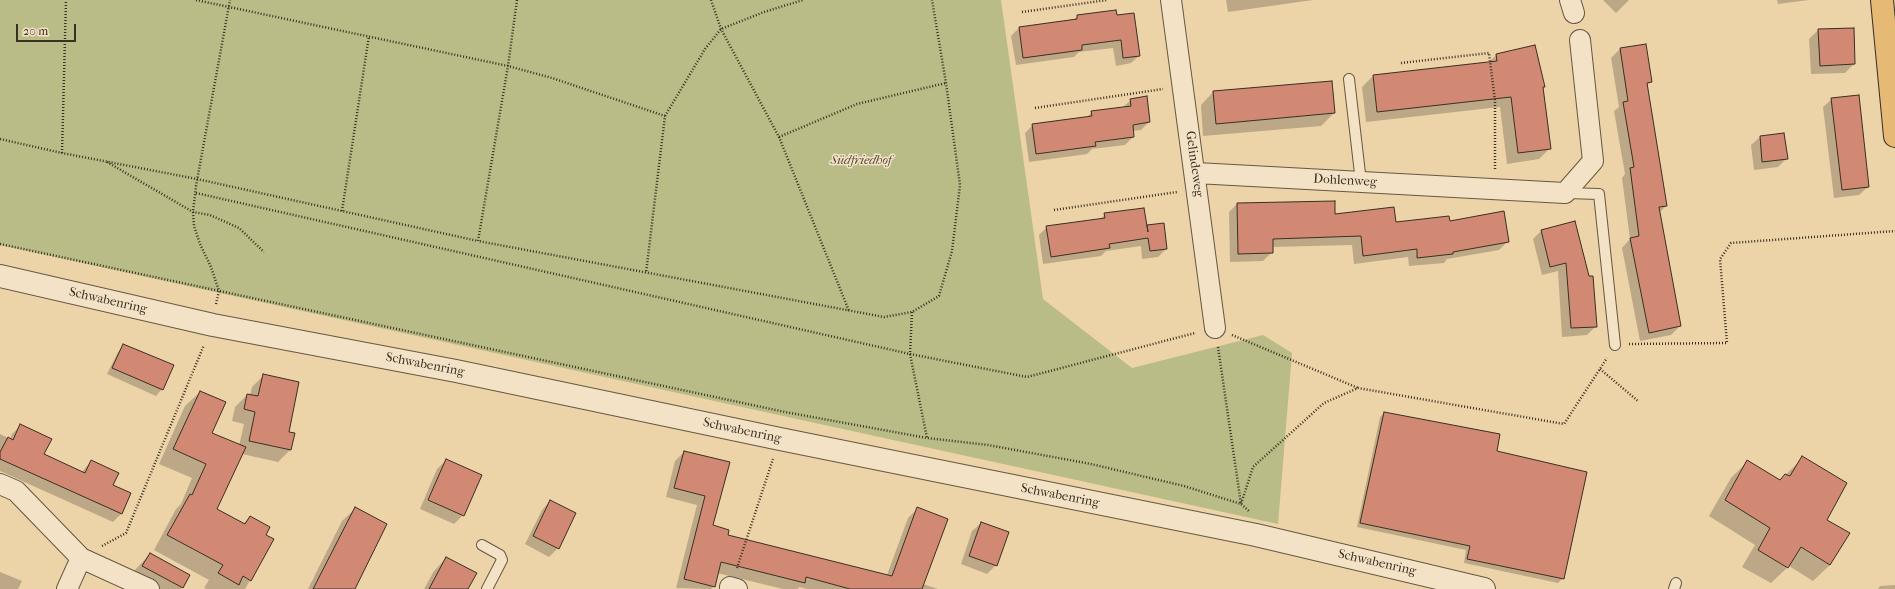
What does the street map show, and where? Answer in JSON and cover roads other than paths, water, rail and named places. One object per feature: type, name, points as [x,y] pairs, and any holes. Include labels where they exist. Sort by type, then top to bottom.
[{"type":"main road","points":[[1882,0],[1895,136]]},
{"type":"street","name":"Gelindeweg","points":[[1171,0],[1197,181],[1215,328]]},
{"type":"street","points":[[1565,193],[1593,161],[1580,40]]},
{"type":"street","name":"Dohlenweg","points":[[1197,181],[1361,182],[1495,188],[1565,193]]},
{"type":"street","name":"Schwabenring","points":[[0,276],[213,325],[456,371],[780,439],[1256,535],[1484,589]]},
{"type":"street","points":[[0,484],[16,491],[81,558],[149,589]]},
{"type":"street","points":[[67,589],[81,558]]},
{"type":"lane","points":[[1349,79],[1361,182]]},
{"type":"lane","points":[[1565,193],[1599,194],[1615,344]]},
{"type":"lane","points":[[482,545],[500,555],[502,560],[487,589]]},
{"type":"park label","name":"Südfriedhof","points":[[861,161]]}]
